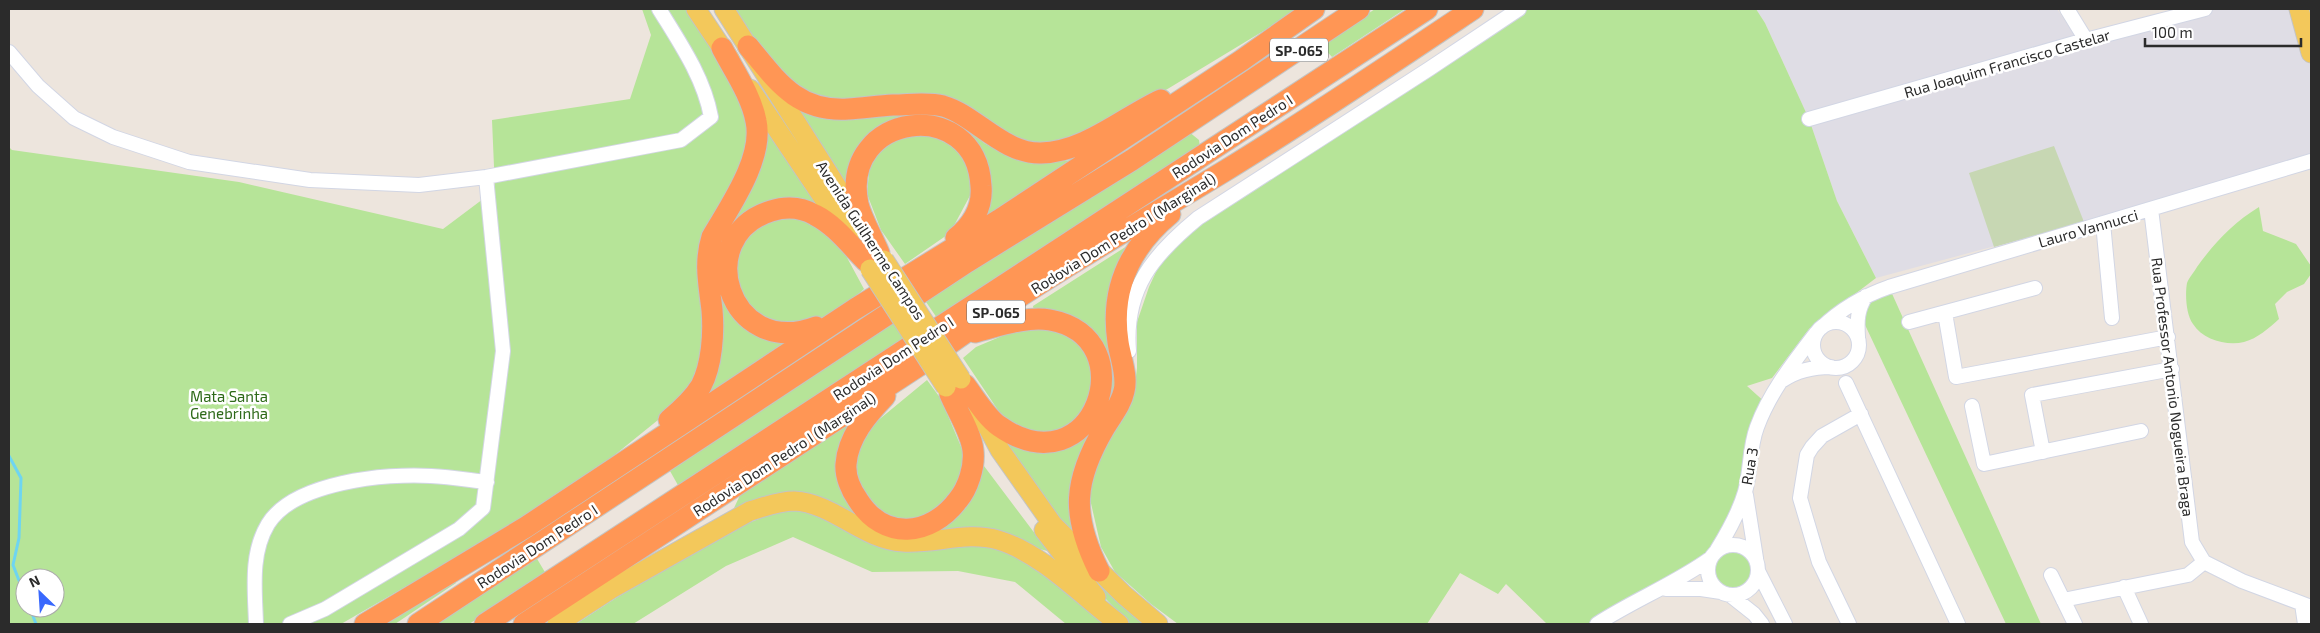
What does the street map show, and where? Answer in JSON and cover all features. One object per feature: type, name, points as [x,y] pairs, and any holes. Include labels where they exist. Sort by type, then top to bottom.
[{"type":"highway","name":"SP-065","points":[[365,624],[526,527],[855,308],[1007,215],[1242,60],[1314,9]]},
{"type":"highway","name":"Rodovia Dom Pedro I","points":[[418,624],[967,262],[1132,160],[1359,9]]},
{"type":"highway","name":"Rodovia Dom Pedro I","points":[[485,624],[1427,9]]},
{"type":"highway","name":"Rodovia Dom Pedro I (Marginal)","points":[[524,624],[920,365],[960,335],[1086,254],[1347,93],[1473,9]]},
{"type":"highway","points":[[748,46],[779,83],[796,98],[810,105],[848,109],[917,104],[943,106],[966,118],[988,134],[1017,148],[1039,154],[1063,150],[1088,141],[1148,106],[1242,60]]},
{"type":"highway","points":[[526,527],[585,479],[670,419],[688,402],[700,386],[706,373],[711,340],[712,310],[706,265],[708,250],[712,237],[752,164],[757,134],[757,122],[750,101],[722,48]]},
{"type":"highway","points":[[875,261],[858,205],[856,184],[858,168],[874,143],[886,134],[917,124],[933,125],[958,139],[969,148],[981,175],[982,195],[977,213],[970,224],[922,266]]},
{"type":"highway","points":[[1099,571],[1088,548],[1081,524],[1079,497],[1083,470],[1105,426],[1119,407],[1125,388],[1116,322],[1118,297],[1124,272],[1134,253],[1152,229],[1225,170]]},
{"type":"highway","points":[[855,308],[831,322],[801,333],[785,334],[772,332],[759,326],[740,311],[732,295],[727,276],[728,258],[735,238],[755,217],[781,208],[792,207],[805,210],[828,222],[875,261]]},
{"type":"highway","points":[[955,386],[998,425],[1018,437],[1039,443],[1055,442],[1071,435],[1087,422],[1097,407],[1102,386],[1102,370],[1096,353],[1085,338],[1070,327],[1051,320],[1034,319],[960,335]]},
{"type":"highway","points":[[920,365],[876,406],[862,422],[851,442],[846,465],[851,490],[864,510],[881,523],[896,529],[914,530],[930,525],[948,514],[963,494],[972,472],[973,450],[955,386]]},
{"type":"main road","name":"Avenida Guilherme Campos","points":[[696,9],[875,261]]},
{"type":"main road","name":"Avenida Guilherme Campos","points":[[724,9],[748,46],[875,261],[955,386],[1038,522],[1094,595],[1124,624]]},
{"type":"main road","points":[[2299,9],[2311,53]]},
{"type":"main road","name":"Avenida Guilherme Campos","points":[[955,386],[1053,525],[1099,571],[1158,624]]},
{"type":"main road","points":[[557,624],[611,589],[750,511],[793,501],[812,504],[857,527],[903,542],[973,537],[998,540],[1024,552],[1052,571],[1119,624]]},
{"type":"street","points":[[9,52],[38,86],[74,118],[113,137],[189,162],[310,180],[419,185],[486,177],[681,140],[711,117],[707,96],[692,65],[659,9]]},
{"type":"street","points":[[1125,388],[1129,372],[1128,333],[1130,310],[1142,278],[1170,241],[1198,218],[1422,74],[1519,9]]},
{"type":"street","points":[[2066,9],[2086,40]]},
{"type":"street","name":"Rua Joaquim Francisco Castelar","points":[[1809,119],[2086,40],[2205,9]]},
{"type":"street","name":"Lauro Vannucci","points":[[1866,295],[2311,161]]},
{"type":"street","points":[[290,624],[325,608],[459,529],[483,508],[488,482],[503,351],[486,177]]},
{"type":"street","name":"Rua Professor Antonio Nogueira Braga","points":[[2151,209],[2192,542],[2204,562]]},
{"type":"street","points":[[2103,224],[2112,318]]},
{"type":"street","points":[[1910,322],[2035,288]]},
{"type":"street","points":[[1780,382],[1794,373],[1809,368],[1845,366],[1852,361],[1857,355],[1858,310],[1866,295]]},
{"type":"street","name":"Rua 3","points":[[1714,554],[1732,525],[1746,490],[1749,459],[1756,430],[1767,404],[1780,382],[1818,330],[1832,317],[1866,295]]},
{"type":"street","points":[[1945,313],[1956,377],[2168,337]]},
{"type":"street","points":[[1831,367],[1824,364],[1815,354],[1813,347],[1818,330],[1835,322],[1842,323],[1850,326],[1858,339]]},
{"type":"street","points":[[2043,452],[2032,395],[2172,369]]},
{"type":"street","points":[[1846,383],[1958,624]]},
{"type":"street","points":[[1972,406],[1984,464],[2141,431]]},
{"type":"street","points":[[1849,624],[1819,562],[1800,498],[1807,455],[1812,447],[1822,436],[1861,414]]},
{"type":"street","points":[[256,624],[254,569],[259,547],[269,523],[282,510],[304,495],[334,485],[364,479],[429,476],[488,482]]},
{"type":"street","points":[[1662,589],[1692,588],[1725,594],[1746,592],[1752,586],[1758,566],[1746,490]]},
{"type":"street","points":[[1598,624],[1618,610],[1662,589],[1725,546],[1735,545],[1744,547],[1752,553],[1784,624]]},
{"type":"street","points":[[1714,554],[1708,568],[1713,586],[1754,614],[1762,624]]},
{"type":"street","points":[[2063,600],[2188,576],[2204,562],[2242,581],[2307,606],[2305,624]]},
{"type":"street","points":[[2051,574],[2075,624]]},
{"type":"street","points":[[2124,587],[2141,624]]},
{"type":"shaded area","points":[[1756,9],[2057,9],[2079,42],[2205,9],[2311,9],[2311,161],[1876,278],[1837,201],[1809,119],[1765,23]]},
{"type":"green space","name":"Mata Santa Genebrinha","points":[[642,9],[695,9],[757,122],[699,268],[712,318],[700,386],[585,479],[471,549],[341,624],[9,624],[9,147],[12,150],[239,182],[443,229],[495,190],[492,120],[630,99],[651,35]]},
{"type":"green space","points":[[733,9],[1296,9],[1265,30],[1070,148],[1027,150],[951,111],[836,109],[779,83]]},
{"type":"green space","points":[[1375,9],[1405,9],[1332,57],[1321,45]]},
{"type":"green space","points":[[1528,9],[1756,9],[1765,23],[1809,119],[1837,201],[1876,278],[1809,329],[1772,378],[1747,386],[1767,404],[1746,485],[1717,550],[1598,624],[1547,624],[1506,584],[1498,594],[1460,573],[1427,624],[1178,624],[1151,604],[1115,572],[1101,547],[1090,499],[1091,477],[1134,392],[1137,368],[1137,322],[1149,287],[1162,259],[1200,224],[1437,71]]},
{"type":"green space","points":[[802,109],[935,113],[964,124],[984,143],[1010,157],[1042,162],[1075,160],[980,222],[980,160],[902,121],[847,190],[798,111]]},
{"type":"green space","points":[[920,131],[947,141],[968,163],[973,190],[950,233],[905,264],[881,230],[867,194],[870,162],[891,139]]},
{"type":"green space","points":[[1188,131],[1199,140],[1200,148],[937,318],[924,299]]},
{"type":"green space","points":[[769,132],[826,208],[769,205],[722,278],[787,343],[706,397],[718,239],[756,177]]},
{"type":"green space","points":[[2054,146],[2084,222],[1994,247],[1969,173]]},
{"type":"green space","points":[[2259,207],[2263,231],[2296,244],[2311,266],[2311,274],[2304,284],[2287,292],[2275,304],[2279,319],[2263,333],[2244,342],[2237,343],[2209,338],[2197,330],[2189,315],[2186,293],[2187,283],[2218,241],[2233,226]]},
{"type":"green space","points":[[798,216],[823,228],[844,252],[864,289],[848,303],[822,319],[779,328],[748,311],[733,281],[736,255],[749,233],[770,220]]},
{"type":"green space","points":[[1138,239],[1132,248],[1121,386],[1071,512],[1072,533],[1043,499],[1003,437],[1027,446],[1046,450],[1064,446],[1086,432],[1100,345],[1034,312],[1033,306]]},
{"type":"green space","points":[[1889,287],[2041,624],[2006,624],[1858,310]]},
{"type":"green space","points":[[895,322],[906,339],[679,487],[670,471]]},
{"type":"green space","points":[[1028,325],[1057,328],[1081,343],[1095,367],[1094,394],[1081,418],[1058,432],[1035,433],[1004,419],[963,358],[976,347]]},
{"type":"green space","points":[[927,380],[941,399],[967,461],[960,494],[931,518],[900,525],[873,506],[857,482],[856,451],[870,427]]},
{"type":"green space","points":[[849,423],[840,446],[839,469],[849,498],[864,519],[879,529],[898,535],[930,532],[957,515],[975,493],[981,462],[1048,551],[1029,546],[1002,535],[972,530],[909,540],[893,538],[873,530],[834,505],[806,496],[779,497],[734,508],[742,491]]},
{"type":"green space","points":[[806,509],[996,545],[1056,578],[1113,624],[1066,624],[1015,582],[958,571],[872,572],[793,537],[726,566],[633,624],[576,624],[616,598],[734,529],[773,513]]},
{"type":"green space","points":[[1729,549],[1737,549],[1748,555],[1754,570],[1748,585],[1737,591],[1729,591],[1718,585],[1712,574],[1712,566],[1718,555]]},
{"type":"green space","points":[[536,557],[546,574],[469,624],[433,624]]},
{"type":"green space","points":[[455,580],[456,583],[395,624],[378,624]]},
{"type":"green space","points":[[1104,588],[1149,624],[1130,624],[1101,594]]},
{"type":"waterway","points":[[9,456],[21,478],[19,538],[13,565],[15,570]]},
{"type":"waterway","points":[[34,618],[36,624]]}]
